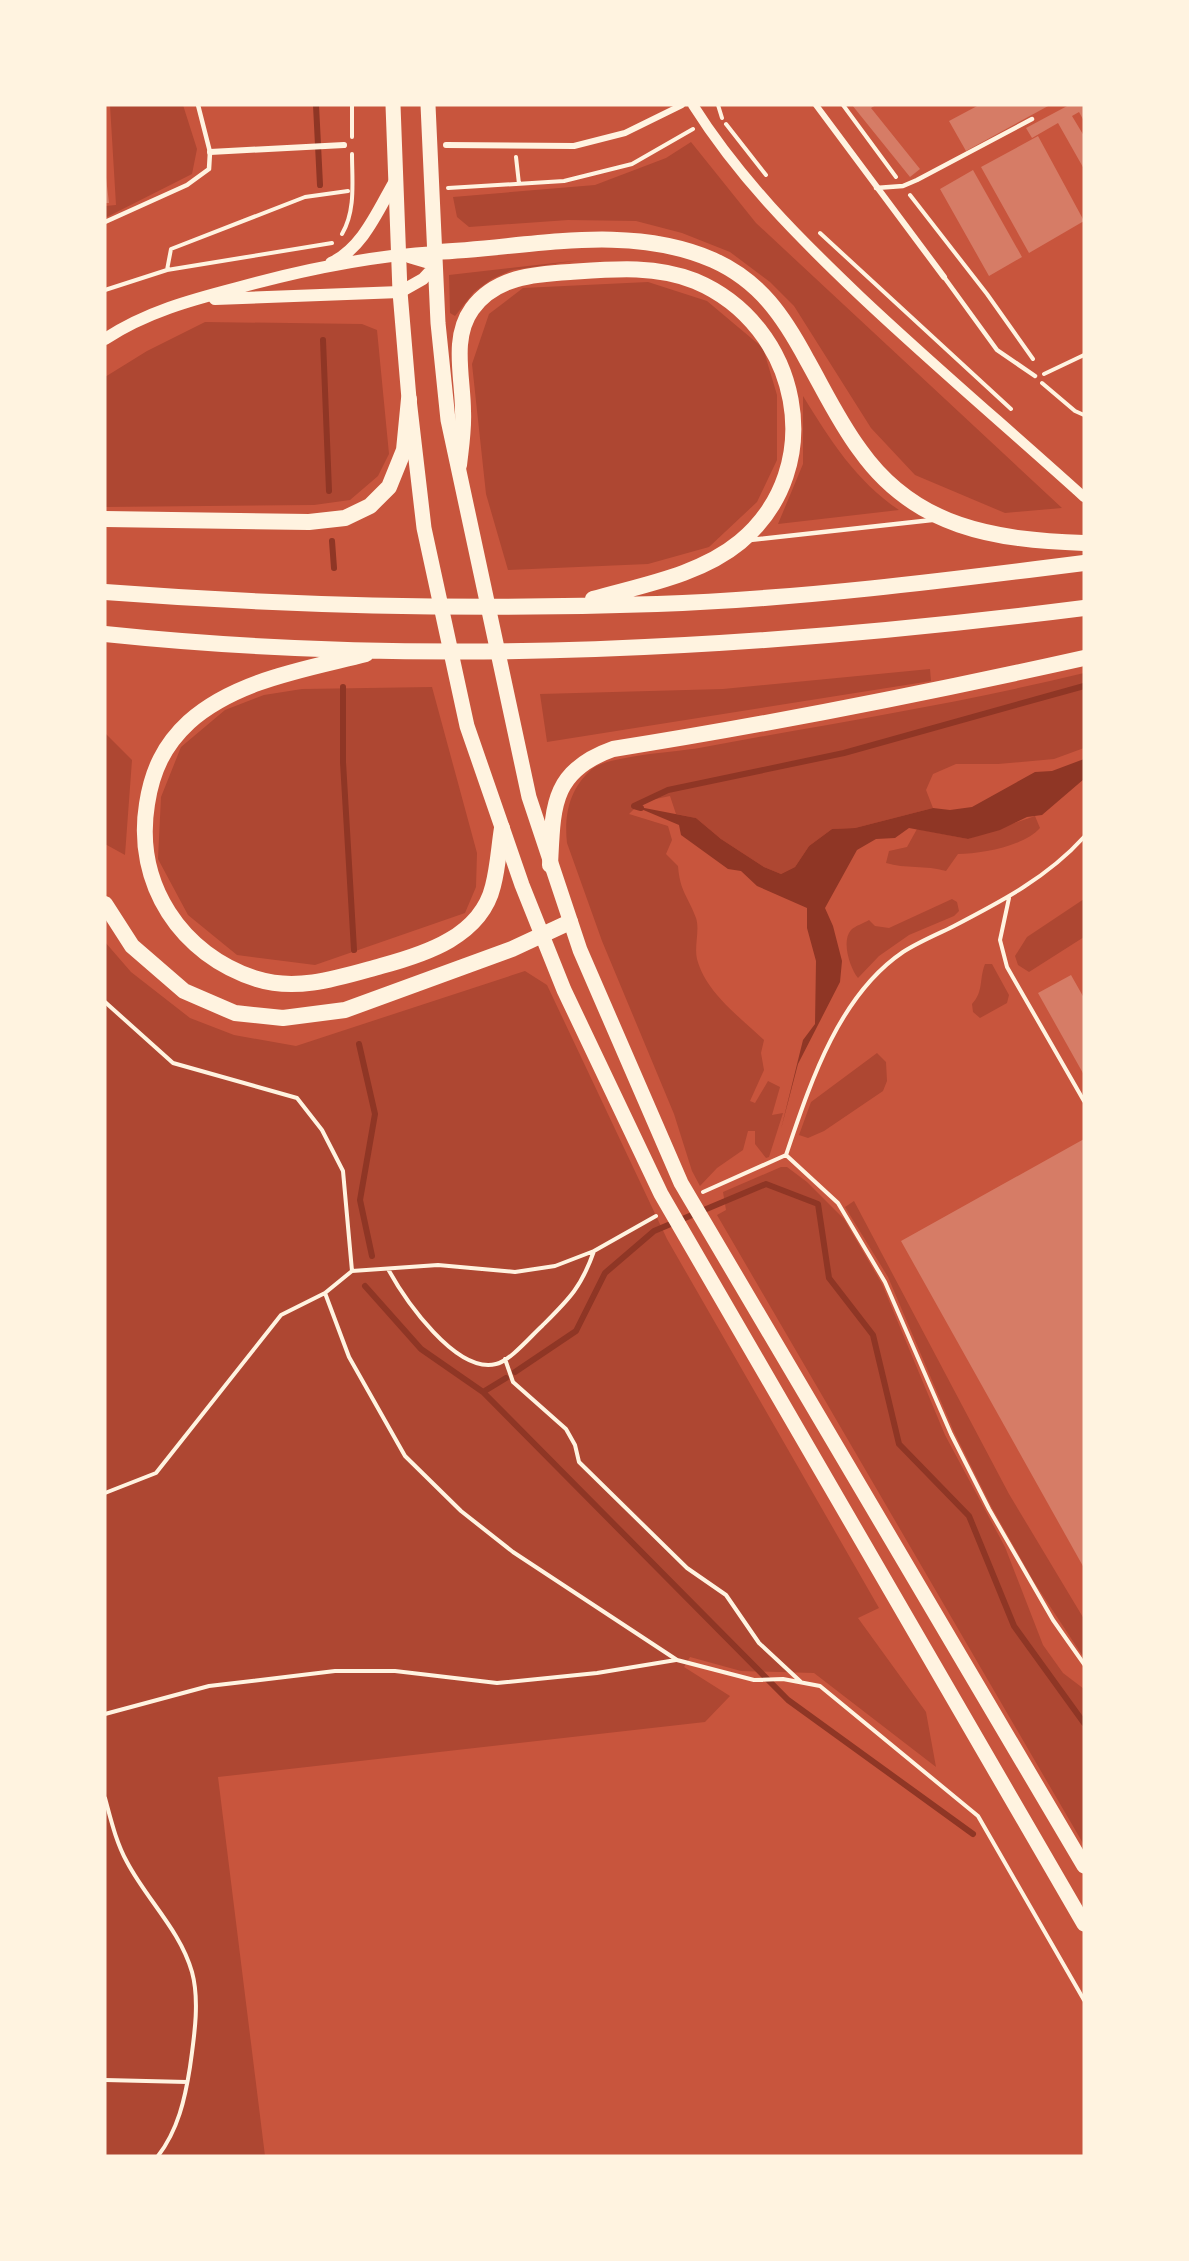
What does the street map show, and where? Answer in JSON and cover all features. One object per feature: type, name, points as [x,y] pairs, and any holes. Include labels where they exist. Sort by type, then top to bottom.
[{"type":"highway","points":[[436,259],[594,239],[624,240],[655,242],[680,249],[735,271],[765,294],[777,310],[840,420],[876,470],[918,505],[944,519],[975,531],[1006,538],[1084,543]]},
{"type":"highway","points":[[459,465],[464,412],[460,343],[470,311],[480,299],[506,282],[544,274],[620,268],[660,271],[680,276],[723,295],[746,314],[776,352],[790,389],[793,435],[783,483],[759,524],[742,541],[702,565],[571,606]]},
{"type":"highway","points":[[105,519],[309,522],[345,518],[370,506],[389,486],[404,450],[409,399]]},
{"type":"highway","points":[[105,592],[237,603],[410,608],[659,604],[793,595],[1084,563]]},
{"type":"highway","points":[[105,634],[239,644],[384,649],[575,650],[798,639],[1084,608]]},
{"type":"highway","points":[[384,649],[303,671],[215,702],[171,740],[157,762],[143,828],[153,886],[171,919],[194,945],[217,962],[258,980],[290,984],[326,981],[393,963],[458,935],[474,924],[486,907],[493,887],[502,828]]},
{"type":"highway","points":[[550,865],[556,801],[568,775],[589,758],[612,749],[769,725],[1084,658]]},
{"type":"highway","points":[[105,904],[132,946],[184,991],[235,1013],[283,1018],[345,1010],[512,949],[570,922]]},
{"type":"main road","points":[[393,105],[400,292],[409,399],[424,528],[467,726],[542,935],[564,990],[660,1194],[1084,1924]]},
{"type":"main road","points":[[428,105],[438,323],[448,420],[529,797],[570,922],[681,1183],[1084,1866]]},
{"type":"main road","points":[[321,268],[339,260],[362,237],[395,181]]},
{"type":"main road","points":[[105,339],[144,317],[193,300],[321,268],[399,254],[436,259]]},
{"type":"main road","points":[[193,300],[400,292],[423,279],[436,259]]},
{"type":"street","points":[[446,145],[574,146],[615,136],[682,105]]},
{"type":"street","points":[[693,105],[744,177],[795,234],[910,343],[1084,497]]},
{"type":"street","points":[[816,105],[944,277]]},
{"type":"street","points":[[210,152],[344,145]]},
{"type":"lane","points":[[105,222],[187,185],[208,169],[210,152],[198,105]]},
{"type":"lane","points":[[876,188],[903,186],[1032,119]]},
{"type":"lane","points":[[944,277],[997,350],[1035,376]]},
{"type":"lane","points":[[742,541],[944,519]]},
{"type":"path","points":[[352,105],[352,139]]},
{"type":"path","points":[[718,105],[720,117],[768,178]]},
{"type":"path","points":[[843,105],[987,294],[1044,374]]},
{"type":"path","points":[[447,188],[564,181],[632,164],[693,130],[702,119],[720,117]]},
{"type":"path","points":[[516,147],[519,184]]},
{"type":"path","points":[[105,290],[167,270],[330,244],[339,238],[349,222],[352,204],[352,150]]},
{"type":"path","points":[[167,270],[171,249],[305,197],[348,191]]},
{"type":"path","points":[[814,228],[1012,410]]},
{"type":"path","points":[[1035,376],[1084,355]]},
{"type":"path","points":[[1035,376],[1075,411],[1084,415]]},
{"type":"path","points":[[699,1194],[786,1155],[809,1086],[846,1014],[875,977],[903,952],[1009,897],[1046,873],[1084,837]]},
{"type":"path","points":[[1009,897],[1000,940],[1007,967],[1084,1101]]},
{"type":"path","points":[[105,1002],[173,1063],[297,1098],[322,1130],[343,1172],[352,1271]]},
{"type":"path","points":[[786,1155],[838,1203],[885,1282],[951,1434],[989,1509],[1053,1620],[1084,1664]]},
{"type":"path","points":[[105,1492],[156,1473],[281,1315],[325,1293],[352,1271],[438,1265],[515,1272],[555,1266],[594,1251],[659,1214]]},
{"type":"path","points":[[388,1269],[403,1296],[457,1354],[479,1366],[499,1364],[523,1345],[563,1306],[585,1278],[594,1251]]},
{"type":"path","points":[[325,1293],[349,1357],[405,1456],[460,1511],[513,1552],[677,1660],[754,1680],[783,1679],[820,1686],[978,1816],[1084,2000]]},
{"type":"path","points":[[505,1359],[513,1382],[566,1429],[575,1445],[579,1462],[687,1568],[726,1595],[759,1643],[801,1682]]},
{"type":"path","points":[[105,1714],[209,1686],[335,1671],[395,1671],[497,1683],[597,1673],[677,1660]]},
{"type":"path","points":[[105,1798],[114,1833],[128,1863],[180,1942],[193,1973],[194,2042],[187,2082],[179,2119],[158,2156]]},
{"type":"path","points":[[105,2080],[187,2082]]},
{"type":"shaded area","points":[[110,105],[183,105],[197,149],[192,174],[105,218],[105,206],[116,205]]},
{"type":"shaded area","points":[[691,142],[756,223],[1062,508],[1005,513],[915,475],[871,428],[794,306],[770,282],[730,252],[682,233],[636,221],[568,220],[469,227],[457,217],[453,197],[595,185],[666,158]]},
{"type":"shaded area","points":[[581,260],[512,270],[492,279],[474,292],[455,316],[450,313],[449,275]]},
{"type":"shaded area","points":[[648,282],[707,301],[763,348],[777,395],[777,460],[757,502],[709,547],[648,564],[508,570],[486,494],[472,364],[489,314],[523,288]]},
{"type":"shaded area","points":[[205,322],[362,324],[377,330],[389,454],[378,476],[350,500],[314,505],[105,507],[105,377],[147,351]]},
{"type":"shaded area","points":[[803,396],[845,459],[870,486],[899,510],[778,524],[803,464]]},
{"type":"shaded area","points":[[930,669],[931,681],[547,742],[540,694],[723,689]]},
{"type":"shaded area","points":[[1084,673],[1084,748],[1054,759],[998,764],[956,764],[933,774],[926,790],[933,808],[855,828],[832,829],[809,846],[795,867],[781,874],[764,867],[721,839],[696,818],[676,814],[670,796],[641,802],[629,814],[668,826],[672,840],[666,854],[678,866],[682,888],[696,918],[696,954],[701,971],[725,1004],[764,1040],[761,1053],[764,1070],[750,1101],[755,1103],[768,1081],[780,1087],[772,1115],[783,1113],[769,1157],[766,1158],[755,1144],[755,1131],[748,1131],[743,1150],[717,1168],[700,1186],[692,1171],[674,1114],[602,941],[567,843],[566,822],[570,803],[578,785],[592,769],[612,761],[699,748],[892,713]]},
{"type":"shaded area","points":[[432,687],[477,853],[476,887],[465,913],[315,965],[237,955],[188,915],[158,859],[161,797],[181,747],[225,710],[264,695],[302,689]]},
{"type":"shaded area","points":[[105,733],[132,760],[125,855],[105,844]]},
{"type":"shaded area","points":[[1084,759],[1084,779],[1042,815],[1027,817],[1000,830],[968,839],[909,828],[895,838],[876,839],[857,850],[825,908],[833,926],[842,961],[840,982],[798,1064],[781,1129],[803,1040],[815,1024],[816,961],[807,928],[807,908],[757,886],[741,871],[728,869],[681,835],[679,825],[634,806],[696,818],[721,839],[764,867],[781,874],[795,867],[809,846],[832,829],[855,828],[933,808],[950,810],[972,807],[1035,772],[1052,771]]},
{"type":"shaded area","points":[[1035,816],[1040,828],[1024,840],[1002,848],[958,854],[946,871],[886,863],[889,851],[907,847],[917,829],[968,839]]},
{"type":"shaded area","points":[[952,899],[957,902],[959,911],[954,916],[909,935],[879,956],[858,978],[852,968],[847,947],[851,930],[869,920],[875,926],[889,928]]},
{"type":"shaded area","points":[[1084,899],[1084,937],[1029,972],[1018,965],[1015,956],[1027,937]]},
{"type":"shaded area","points":[[105,942],[131,972],[190,1018],[234,1035],[296,1046],[525,971],[547,985],[667,1239],[879,1608],[858,1618],[926,1712],[936,1767],[814,1673],[741,1671],[690,1657],[684,1667],[730,1696],[705,1722],[218,1777],[265,2156],[105,2156]]},
{"type":"shaded area","points":[[985,964],[992,964],[1009,995],[1007,1003],[980,1018],[973,1012],[972,1004],[980,990]]},
{"type":"shaded area","points":[[877,1053],[886,1062],[887,1081],[883,1091],[824,1131],[808,1138],[799,1135],[811,1102]]},
{"type":"shaded area","points":[[781,1167],[787,1167],[807,1182],[844,1219],[882,1284],[945,1435],[1005,1547],[1043,1645],[1063,1673],[1084,1689],[1084,1845],[717,1215],[726,1210],[723,1192]]},
{"type":"shaded area","points":[[854,1201],[1009,1494],[1084,1619],[1084,1658],[1034,1582],[992,1508],[954,1432],[888,1277],[845,1207]]},
{"type":"building","points":[[852,105],[876,105],[871,108],[920,169],[910,177]]},
{"type":"building","points":[[979,105],[1050,105],[966,151],[949,121]]},
{"type":"building","points":[[1069,105],[1084,105],[1084,121],[1079,112],[1072,116],[1084,136],[1084,169],[1058,123],[1032,138],[1026,128]]},
{"type":"building","points":[[1038,136],[1084,221],[1029,253],[981,167]]},
{"type":"building","points":[[105,169],[109,203],[105,203]]},
{"type":"building","points":[[973,170],[1022,257],[989,276],[940,189]]},
{"type":"building","points":[[1071,975],[1084,998],[1084,1075],[1038,993]]},
{"type":"building","points":[[1084,1139],[1084,1568],[901,1241]]},
{"type":"waterway","points":[[316,105],[320,185]]},
{"type":"waterway","points":[[323,340],[329,491]]},
{"type":"waterway","points":[[332,541],[334,568]]},
{"type":"waterway","points":[[641,808],[634,806],[668,790],[844,753],[1084,686]]},
{"type":"waterway","points":[[343,687],[343,762],[354,950]]},
{"type":"waterway","points":[[359,1044],[375,1114],[360,1200],[372,1256]]},
{"type":"waterway","points":[[515,1372],[576,1331],[605,1273],[654,1231],[766,1184],[818,1204],[829,1278],[873,1335],[899,1444],[969,1516],[1014,1626],[1084,1723]]},
{"type":"waterway","points":[[365,1286],[421,1349],[483,1392],[506,1378]]},
{"type":"waterway","points":[[483,1392],[788,1700],[973,1834]]}]
